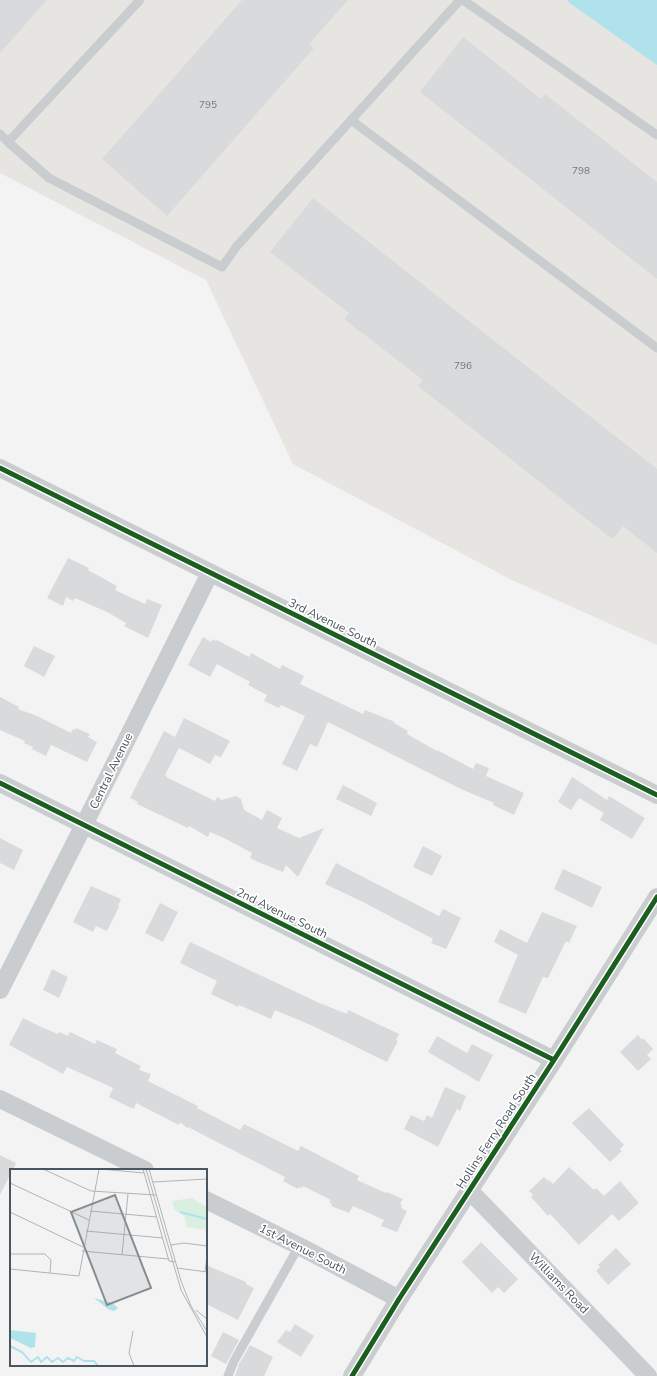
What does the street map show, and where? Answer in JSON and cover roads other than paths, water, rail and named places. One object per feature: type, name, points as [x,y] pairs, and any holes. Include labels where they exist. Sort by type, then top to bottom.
[{"type":"street","name":"3rd Avenue South","points":[[0,468],[657,795]]},
{"type":"street","name":"Central Avenue","points":[[0,990],[210,573]]},
{"type":"street","name":"2nd Avenue South","points":[[0,783],[554,1060]]},
{"type":"street","name":"Hollins Ferry Road South","points":[[352,1376],[399,1299],[554,1060],[657,897]]},
{"type":"street","points":[[0,1099],[143,1169]]},
{"type":"street","name":"Williams Road","points":[[469,1190],[648,1376]]},
{"type":"street","name":"1st Avenue South","points":[[207,1200],[299,1246],[399,1299]]},
{"type":"lane","points":[[8,142],[140,0]]},
{"type":"lane","points":[[0,134],[49,178],[222,267],[237,246],[460,0]]},
{"type":"lane","points":[[463,0],[657,135]]},
{"type":"lane","points":[[351,120],[657,348]]},
{"type":"lane","points":[[228,1376],[234,1361],[299,1246]]},
{"type":"water","points":[[567,0],[657,0],[657,65],[571,4]]}]
